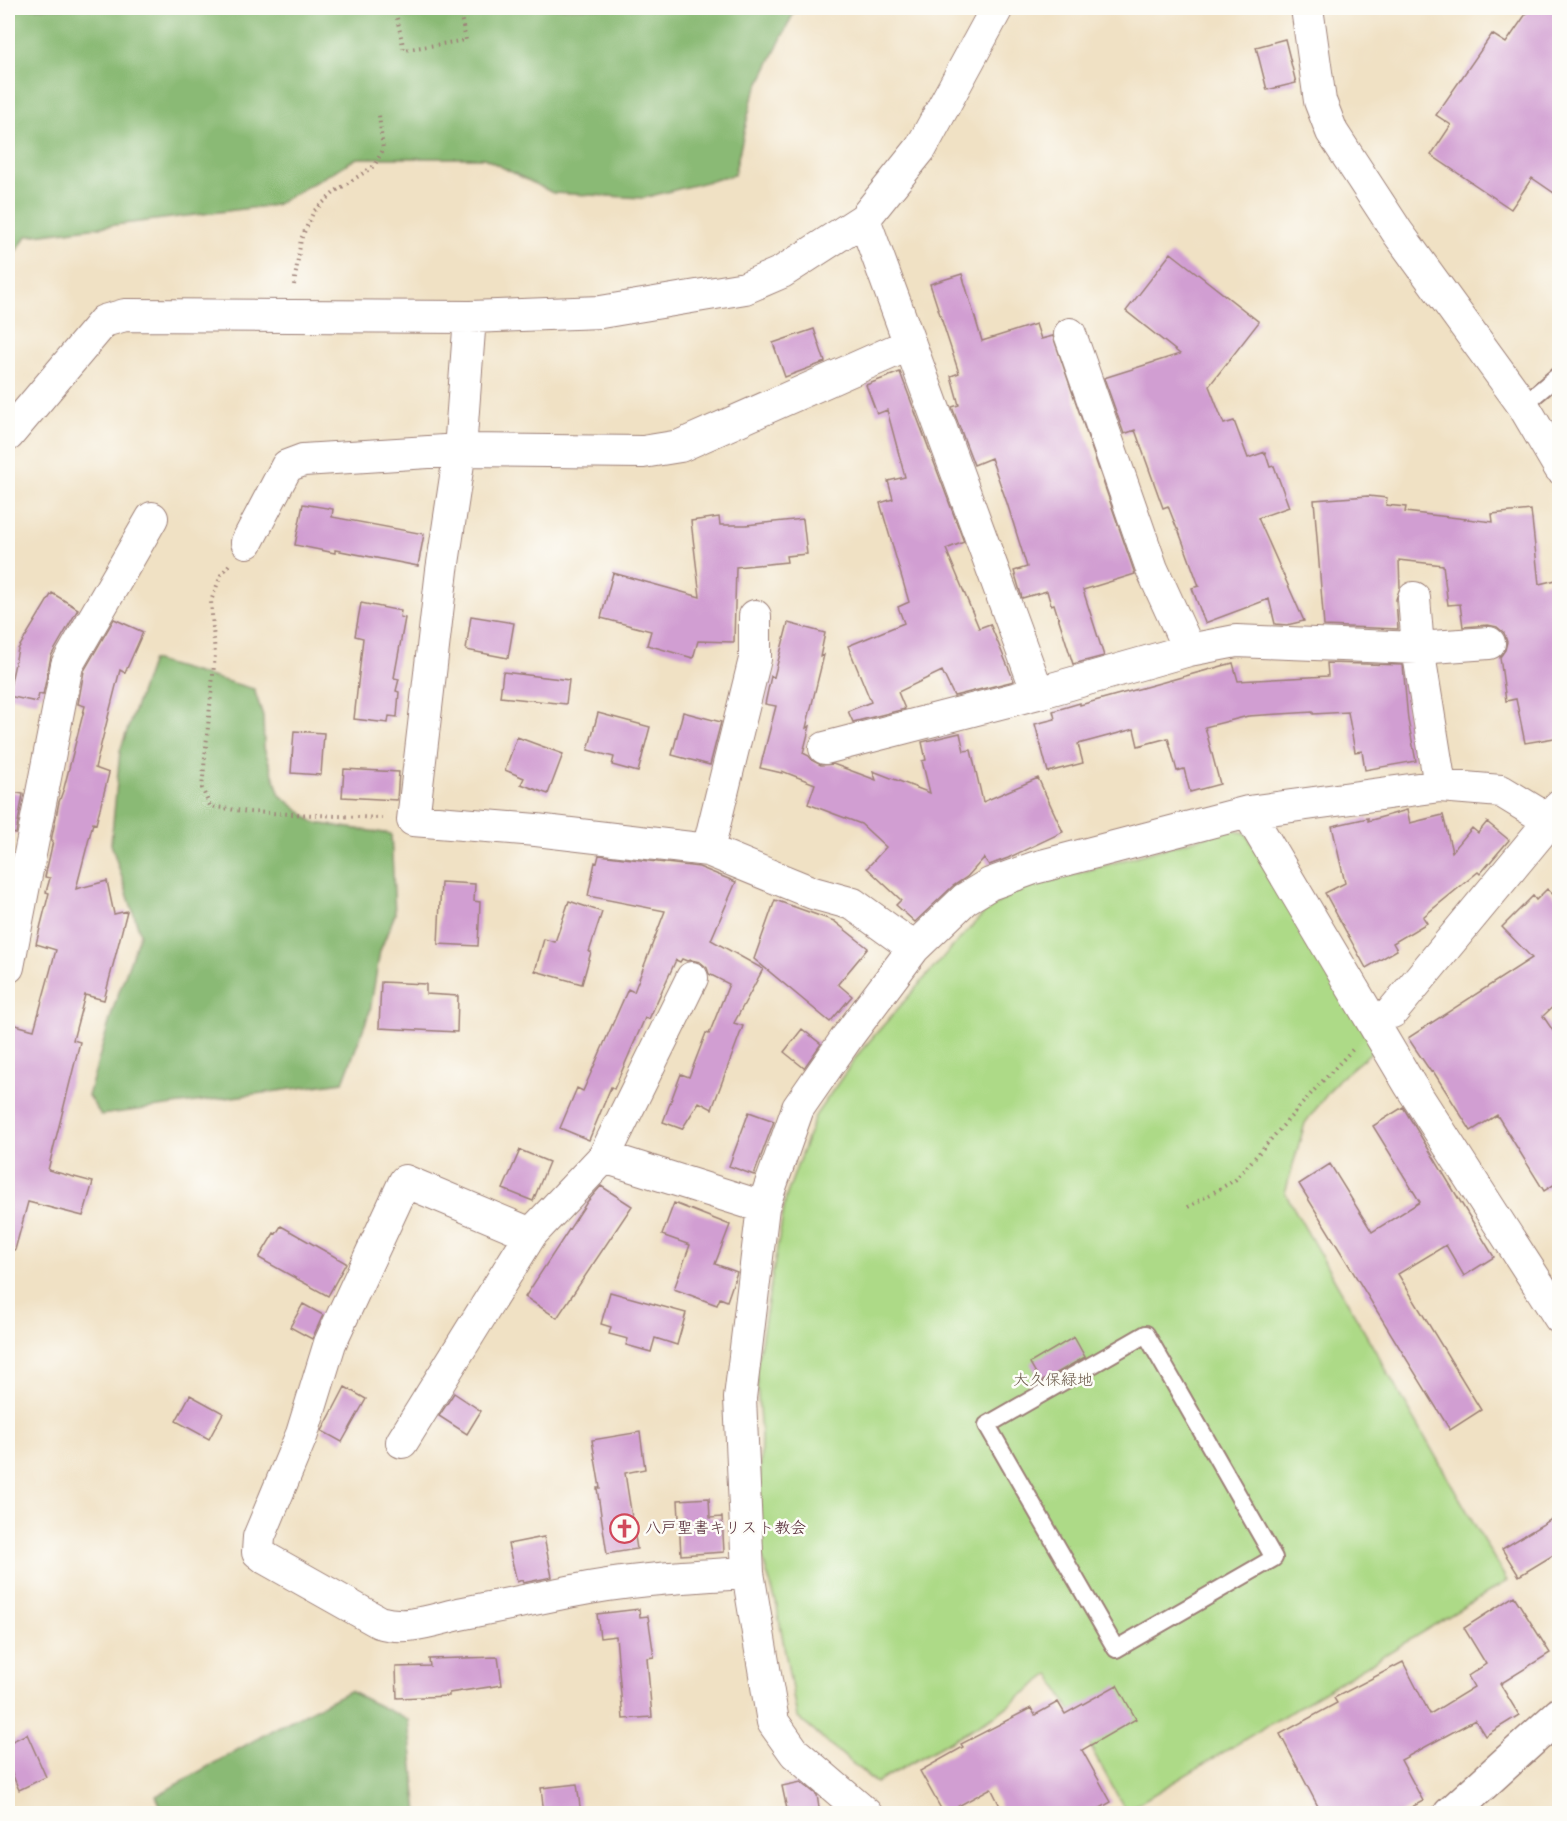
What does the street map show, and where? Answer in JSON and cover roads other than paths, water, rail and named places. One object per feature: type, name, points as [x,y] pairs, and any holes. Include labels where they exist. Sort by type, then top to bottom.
[{"type":"street","points":[[8,435],[104,321],[125,315],[470,318],[601,312],[745,288],[782,272],[864,219],[921,148],[997,8]]},
{"type":"street","points":[[1307,8],[1320,101],[1332,132],[1398,233],[1523,405],[1560,468]]},
{"type":"street","points":[[864,219],[1038,693]]},
{"type":"street","points":[[470,318],[460,450],[442,570],[413,820],[536,830],[708,849],[813,893],[853,904],[914,948]]},
{"type":"street","points":[[1070,334],[1152,569],[1189,650]]},
{"type":"street","points":[[247,542],[287,466],[303,460],[460,450],[643,452],[680,446],[910,344]]},
{"type":"street","points":[[8,967],[67,665],[152,518]]},
{"type":"street","points":[[1414,598],[1418,648],[1440,786]]},
{"type":"street","points":[[708,849],[756,659],[755,616]]},
{"type":"street","points":[[825,748],[1038,693],[1189,650],[1236,641],[1418,648],[1489,643]]},
{"type":"street","points":[[866,1814],[795,1753],[773,1722],[748,1573],[740,1398],[763,1207],[798,1108],[914,948],[965,899],[990,884],[1034,868],[1248,812],[1440,786],[1501,791],[1556,818],[1384,1019]]},
{"type":"street","points":[[1248,812],[1384,1019],[1416,1094],[1560,1318]]},
{"type":"street","points":[[402,1442],[531,1234],[604,1157],[692,978]]},
{"type":"street","points":[[604,1157],[763,1207]]},
{"type":"street","points":[[531,1234],[405,1181],[330,1343],[302,1434],[259,1537],[258,1552],[379,1622],[393,1627],[410,1626],[592,1588],[698,1575],[748,1573]]},
{"type":"street","points":[[1450,1814],[1560,1714]]},
{"type":"lane","points":[[1523,405],[1560,374]]},
{"type":"lane","points":[[1146,1334],[1274,1558],[1116,1649],[987,1425],[1146,1334]]},
{"type":"place","name":"八戸聖書キリスト教会","points":[[624,1528]]},
{"type":"park label","name":"大久保緑地","points":[[1053,1380]]}]
